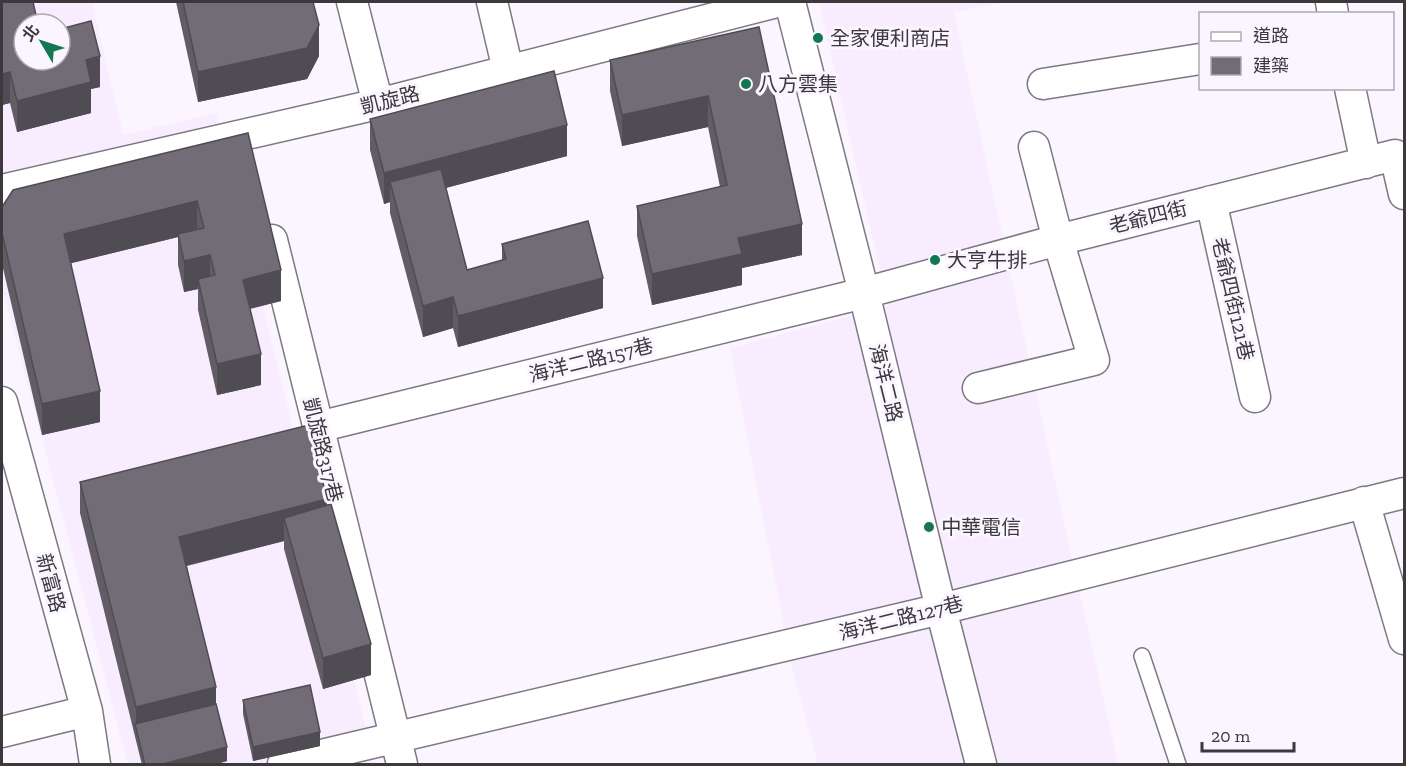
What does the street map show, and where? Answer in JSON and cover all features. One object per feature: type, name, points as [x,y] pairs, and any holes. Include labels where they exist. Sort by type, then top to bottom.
[{"type":"street","points":[[351,2],[378,104]]},
{"type":"street","points":[[492,2],[508,70]]},
{"type":"street","name":"凱旋路","points":[[2,190],[248,146],[378,104],[777,2]]},
{"type":"street","name":"海洋二路","points":[[790,2],[981,765]]},
{"type":"street","points":[[1043,84],[1199,59]]},
{"type":"street","points":[[1350,90],[1366,164]]},
{"type":"street","points":[[978,388],[1094,360],[1058,240],[1034,147]]},
{"type":"street","name":"老爺四街","points":[[864,293],[1058,240],[1400,154],[1404,194]]},
{"type":"street","name":"老爺四街121巷","points":[[1211,201],[1256,397]]},
{"type":"street","name":"凱旋路317巷","points":[[265,213],[399,752]]},
{"type":"street","name":"海洋二路157巷","points":[[318,427],[864,293]]},
{"type":"street","name":"新富路","points":[[2,402],[87,711],[95,765]]},
{"type":"street","name":"海洋二路127巷","points":[[283,765],[399,752],[941,609],[1404,493]]},
{"type":"street","points":[[1364,502],[1404,639]]},
{"type":"street","points":[[2,732],[87,711]]},
{"type":"lane","points":[[1142,656],[1178,765]]},
{"type":"shaded area","points":[[2,2],[92,2],[123,135],[216,113],[374,762],[364,764],[128,764],[2,287]]},
{"type":"shaded area","points":[[819,2],[1005,2],[954,12],[1118,764],[818,764],[792,667],[730,348],[888,306]]},
{"type":"building","points":[[2,2],[33,2],[35,12],[12,12],[12,72],[72,72],[72,26],[91,21],[100,56],[86,60],[91,82],[17,101],[10,72],[2,74]]},
{"type":"building","points":[[183,2],[313,2],[319,25],[307,48],[198,72]]},
{"type":"building","points":[[759,27],[802,224],[738,238],[742,254],[652,274],[637,206],[727,185],[708,96],[622,115],[610,60]]},
{"type":"building","points":[[554,71],[567,125],[384,173],[370,119]]},
{"type":"building","points":[[248,133],[281,270],[243,280],[261,354],[217,364],[198,279],[215,275],[210,255],[184,261],[178,234],[204,228],[197,201],[64,234],[100,391],[42,404],[2,233],[2,207],[13,190]]},
{"type":"building","points":[[441,169],[467,270],[506,259],[502,244],[588,221],[603,278],[458,316],[453,297],[423,306],[390,182]]},
{"type":"building","points":[[309,425],[327,499],[179,537],[216,687],[136,707],[80,482]]},
{"type":"building","points":[[331,504],[371,644],[323,658],[284,518]]},
{"type":"building","points":[[310,685],[320,732],[253,747],[243,700]]},
{"type":"building","points":[[216,704],[227,747],[159,765],[145,765],[135,724]]},
{"type":"place","name":"全家便利商店","points":[[818,38]]},
{"type":"place","name":"八方雲集","points":[[746,84]]},
{"type":"place","name":"大亨牛排","points":[[935,260]]},
{"type":"place","name":"中華電信","points":[[929,527]]}]
